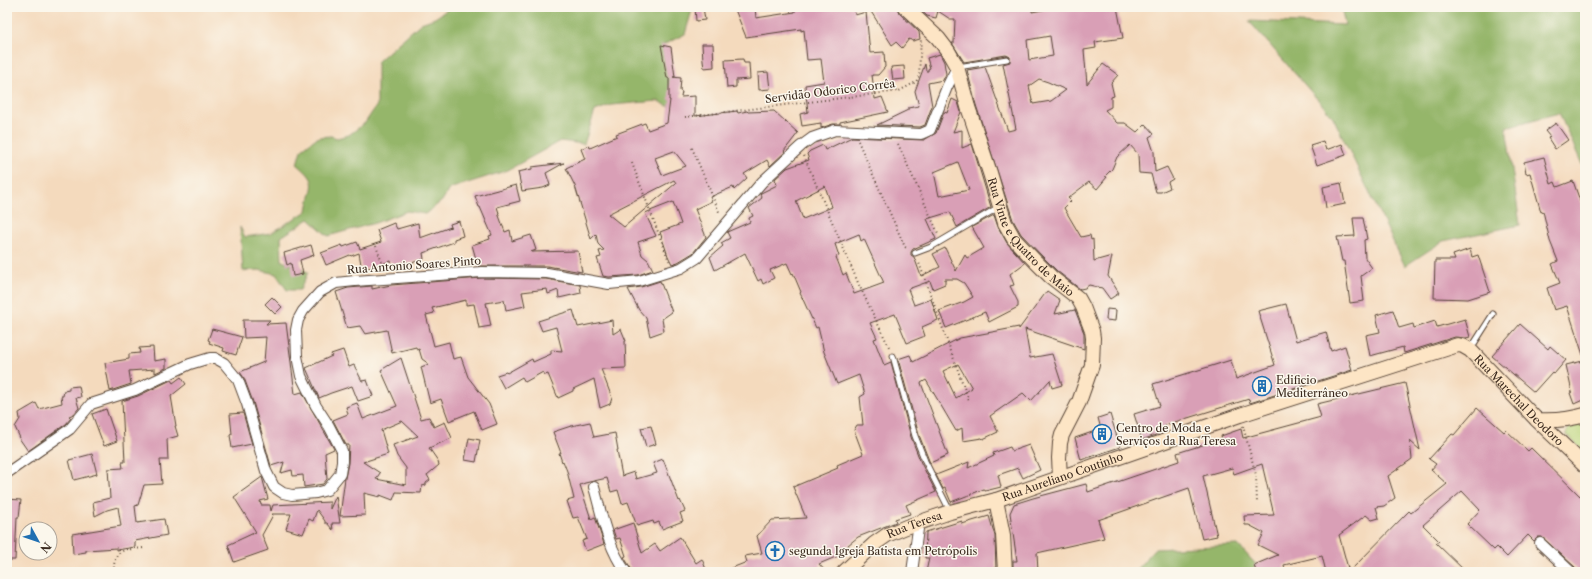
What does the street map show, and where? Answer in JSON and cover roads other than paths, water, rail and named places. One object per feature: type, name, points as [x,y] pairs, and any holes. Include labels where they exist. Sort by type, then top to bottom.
[{"type":"main road","name":"Rua Vinte e Quatro de Maio","points":[[905,7],[938,38],[948,51],[956,68],[1005,223],[1014,239],[1051,277],[1078,298],[1083,307],[1093,338],[1092,365],[1079,402],[1060,442],[1060,478]]},
{"type":"main road","name":"Rua Aureliano Coutinho","points":[[996,500],[1240,415],[1452,346],[1463,346],[1470,350]]},
{"type":"main road","name":"Rua Marechal Deodoro","points":[[1470,350],[1537,420],[1585,466]]},
{"type":"main road","points":[[1537,420],[1566,420],[1585,415]]},
{"type":"main road","points":[[1560,442],[1560,430],[1566,420]]},
{"type":"main road","points":[[996,500],[1003,535],[1005,572]]},
{"type":"main road","name":"Rua Teresa","points":[[844,572],[874,544],[887,535],[919,522],[950,512],[996,500]]},
{"type":"street","name":"Rua Antonio Soares Pinto","points":[[7,473],[70,429],[91,404],[135,390],[190,364],[215,358],[224,363],[238,380],[247,404],[266,471],[274,487],[283,493],[292,495],[316,493],[327,490],[340,474],[342,451],[329,426],[316,406],[301,376],[296,342],[298,320],[303,310],[320,292],[336,283],[482,272],[547,272],[609,284],[624,284],[681,268],[702,254],[762,182],[801,146],[812,138],[835,130],[921,134],[930,130],[934,125],[947,87],[956,68]]},
{"type":"street","points":[[594,487],[612,548],[617,560],[626,572]]},
{"type":"street","points":[[912,572],[919,522]]},
{"type":"street","points":[[1540,544],[1571,572]]},
{"type":"lane","points":[[956,68],[1007,59]]},
{"type":"lane","points":[[915,253],[942,242],[1000,207]]},
{"type":"lane","points":[[1470,350],[1493,314]]},
{"type":"lane","points":[[893,356],[915,436],[925,461],[950,512]]},
{"type":"place","name":"Edificio Mediterrâneo","points":[[1262,386]]},
{"type":"place","name":"Centro de Moda e Serviços da Rua Teresa","points":[[1102,434]]},
{"type":"place","name":"segunda Igreja Batista em Petrópolis","points":[[775,551]]}]
